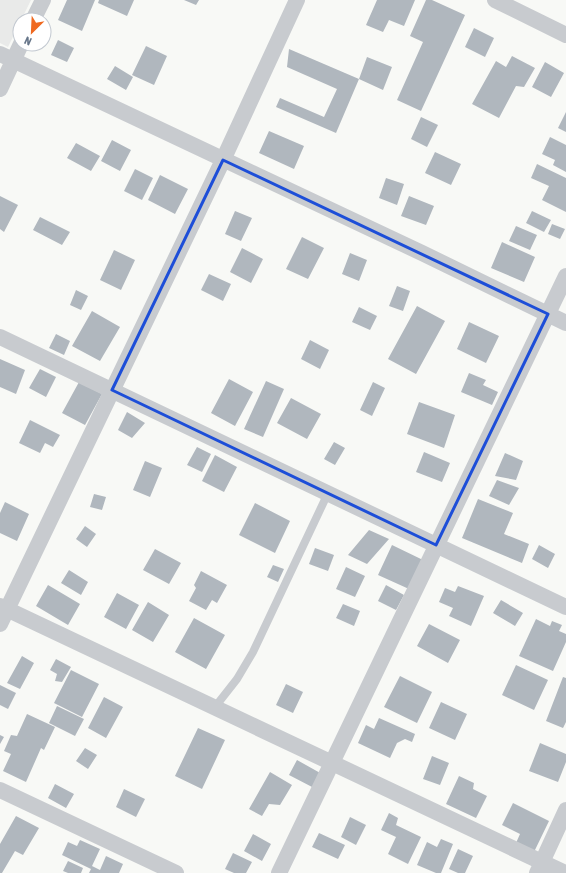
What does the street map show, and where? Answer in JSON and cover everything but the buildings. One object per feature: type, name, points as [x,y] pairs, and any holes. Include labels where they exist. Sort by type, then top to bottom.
[{"type":"street","points":[[37,12],[43,0]]},
{"type":"street","points":[[0,624],[4,607],[112,390],[298,0]]},
{"type":"street","points":[[495,0],[566,35]]},
{"type":"street","points":[[0,89],[7,57],[422,253],[566,323]]},
{"type":"street","points":[[278,873],[566,276]]},
{"type":"street","points":[[0,337],[566,607]]},
{"type":"street","points":[[4,607],[332,763],[539,867],[565,873]]},
{"type":"street","points":[[0,790],[176,873]]},
{"type":"street","points":[[539,867],[566,810]]},
{"type":"lane","points":[[215,707],[237,679],[253,652],[328,493]]},
{"type":"highlighted area","points":[[223,160],[548,314],[436,545],[112,390]]},
{"type":"shaded area","points":[[0,0],[31,0],[25,12],[12,12],[12,39],[8,47],[0,43]]}]
